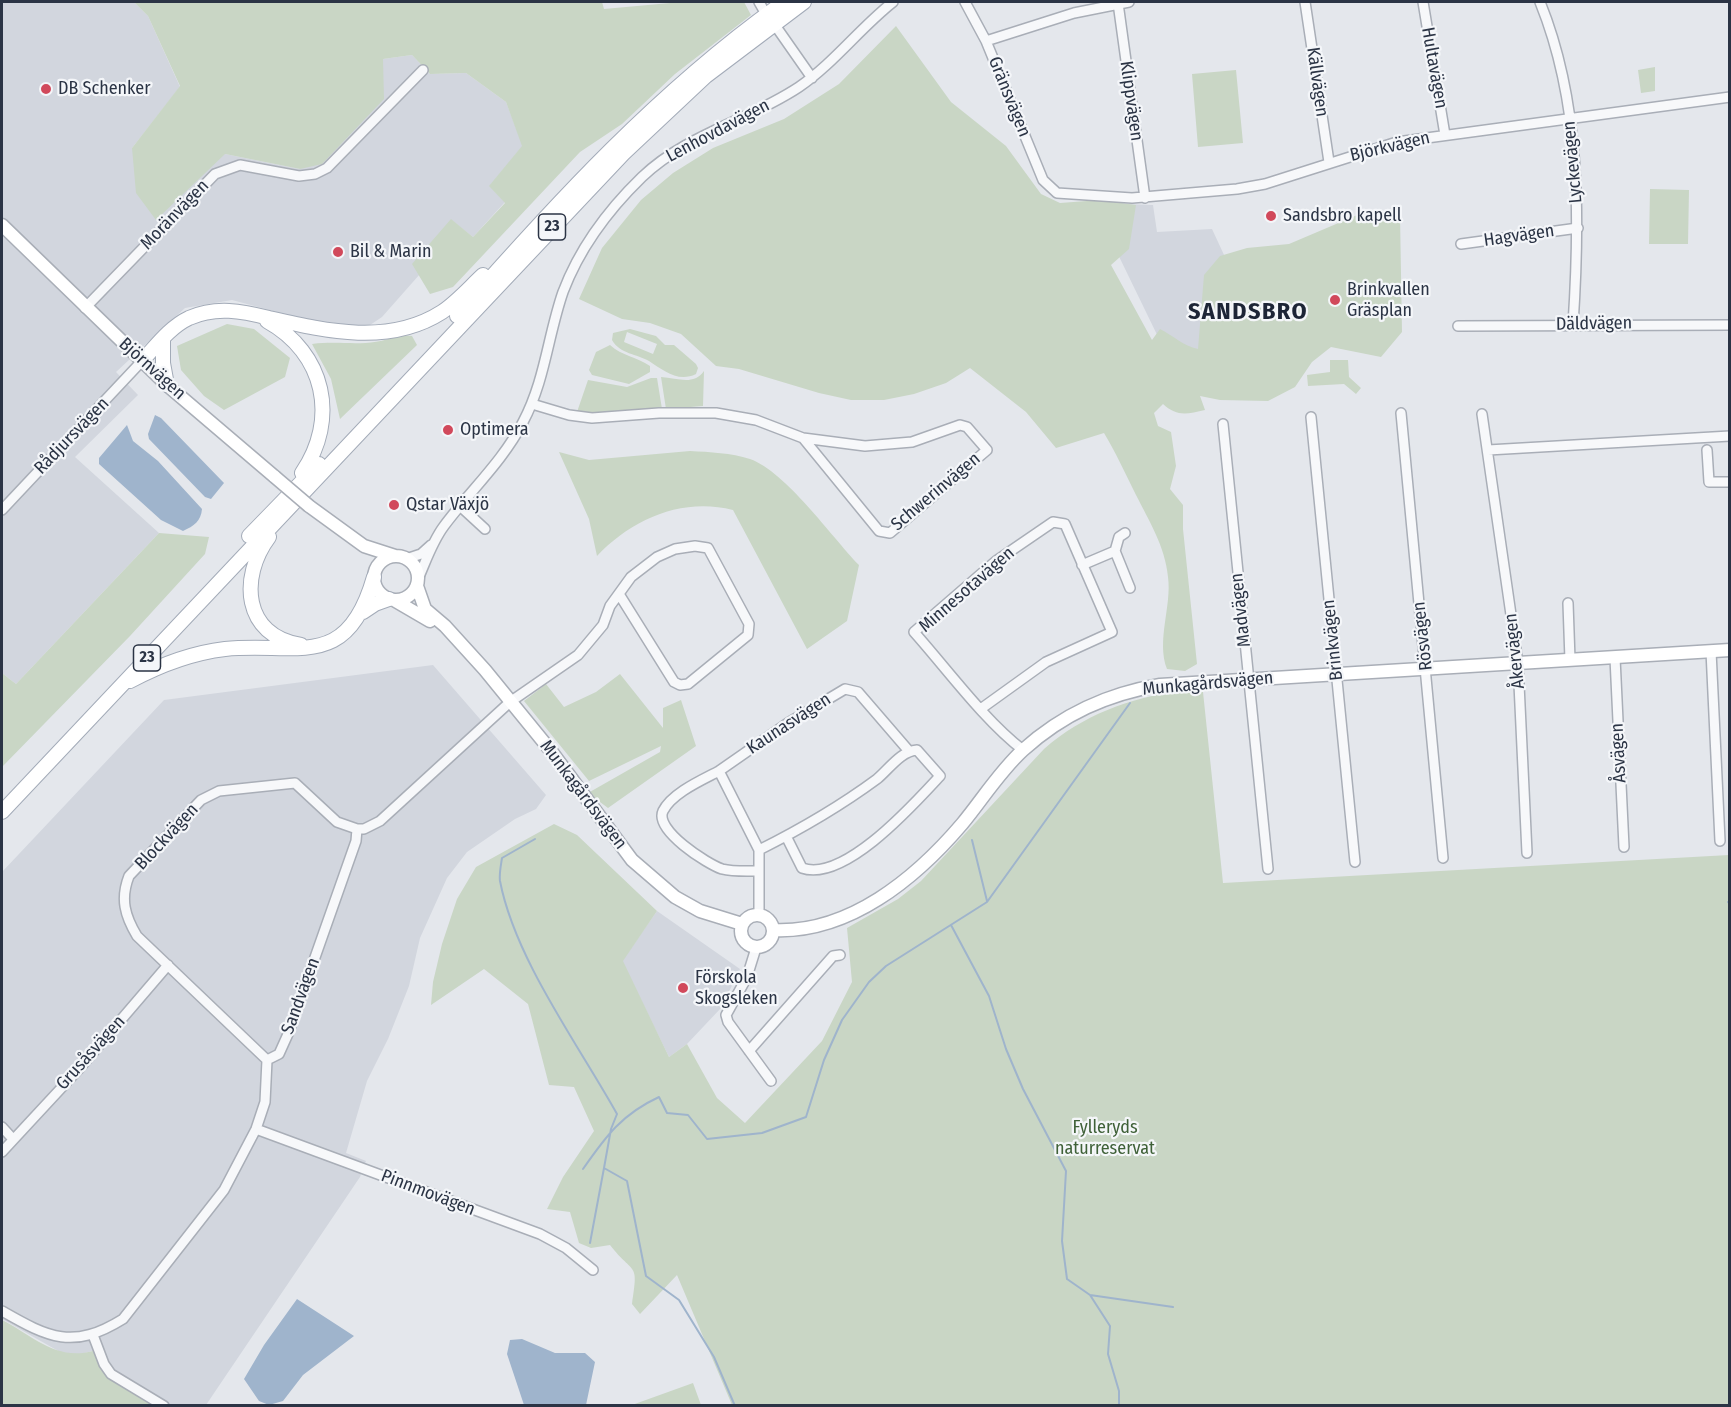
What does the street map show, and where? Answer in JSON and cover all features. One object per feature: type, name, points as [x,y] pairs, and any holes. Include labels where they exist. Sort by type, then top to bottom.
[{"type":"main road","name":"23","points":[[2,812],[120,687],[536,228],[676,87],[739,34],[784,2]]},
{"type":"main road","name":"23","points":[[2,800],[644,132],[706,76],[804,2]]},
{"type":"main road","points":[[142,362],[181,323],[204,313],[224,310],[255,314],[320,330],[354,333],[411,326],[442,312],[536,228]]},
{"type":"main road","points":[[255,314],[282,331],[302,348],[315,371],[322,393],[323,419],[318,442],[307,466],[255,560],[251,573],[250,598],[259,619],[275,636],[285,641],[312,647]]},
{"type":"main road","points":[[163,340],[167,384]]},
{"type":"main road","points":[[362,613],[375,574]]},
{"type":"main road","points":[[120,687],[167,664],[198,653],[228,649],[290,650],[312,647],[341,635],[362,613],[375,604],[392,600]]},
{"type":"street","name":"Lenhovdavägen","points":[[402,557],[421,554],[433,543],[504,453],[532,404],[566,285],[580,255],[609,212],[644,176],[675,151],[784,96],[812,78],[893,2]]},
{"type":"street","name":"Gränsvägen","points":[[965,2],[986,40],[1039,171],[1053,192]]},
{"type":"street","points":[[986,40],[1074,13],[1129,2]]},
{"type":"street","name":"Källvägen","points":[[1305,2],[1329,162]]},
{"type":"street","name":"Hultavägen","points":[[1422,2],[1445,135]]},
{"type":"street","name":"Lyckevägen","points":[[1540,2],[1562,76],[1570,119],[1578,228],[1573,325]]},
{"type":"street","name":"Klippvägen","points":[[1118,3],[1144,198]]},
{"type":"street","points":[[777,28],[812,78]]},
{"type":"street","name":"Moränvägen","points":[[85,308],[215,174],[240,165],[299,176],[315,174],[327,168],[423,70]]},
{"type":"street","name":"Björkvägen","points":[[1053,192],[1144,198],[1208,193],[1264,184],[1397,142],[1730,97]]},
{"type":"street","name":"Björnvägen","points":[[2,225],[142,362],[309,506],[364,546]]},
{"type":"street","name":"Hagvägen","points":[[1461,244],[1578,228]]},
{"type":"street","name":"Däldvägen","points":[[1458,326],[1730,325]]},
{"type":"street","name":"Rådjursvägen","points":[[2,510],[142,362]]},
{"type":"street","name":"Schwerinvägen","points":[[532,404],[569,415],[592,418],[665,413],[716,413],[756,420],[803,438],[847,445],[899,444],[924,439],[960,425],[966,427],[987,450],[890,533],[885,533],[879,531],[803,438]]},
{"type":"street","name":"Rösvägen","points":[[1401,413],[1443,858]]},
{"type":"street","name":"Åkervägen","points":[[1482,414],[1518,663],[1527,853]]},
{"type":"street","name":"Brinkvägen","points":[[1311,417],[1355,862]]},
{"type":"street","name":"Madvägen","points":[[1223,424],[1268,868]]},
{"type":"street","points":[[1488,450],[1730,436]]},
{"type":"street","points":[[1707,450],[1709,482],[1730,482]]},
{"type":"street","points":[[460,506],[485,529]]},
{"type":"street","name":"Minnesotavägen","points":[[981,708],[1046,662],[1112,632],[1065,524],[1053,522],[996,561],[914,632],[981,708],[1023,750]]},
{"type":"street","points":[[1125,533],[1119,537],[1115,551],[1130,588]]},
{"type":"street","name":"Lenhovdavägen","points":[[418,583],[433,543]]},
{"type":"street","points":[[364,546],[402,557],[416,569],[418,583],[408,597],[392,600],[378,591],[375,574],[364,546]]},
{"type":"street","points":[[357,830],[380,821],[510,702],[578,655],[603,625],[610,606],[631,577],[657,557],[675,549],[695,546],[708,548],[749,624],[748,635],[687,684],[680,685],[674,682],[619,594]]},
{"type":"street","points":[[1082,565],[1115,551]]},
{"type":"street","points":[[375,574],[384,560],[402,557]]},
{"type":"street","name":"Munkagårdsvägen","points":[[418,583],[425,609],[485,670],[551,751],[632,860],[655,882],[700,911],[742,924]]},
{"type":"street","name":"Munkagårdsvägen","points":[[392,600],[450,633]]},
{"type":"street","points":[[1568,603],[1570,660]]},
{"type":"street","name":"Munkagårdsvägen","points":[[773,930],[788,930],[827,922],[851,913],[895,889],[933,856],[1023,750],[1082,708],[1108,697],[1160,686],[1730,650]]},
{"type":"street","points":[[1711,651],[1720,841]]},
{"type":"street","name":"Åsvägen","points":[[1615,658],[1624,847]]},
{"type":"street","name":"Kaunasvägen","points":[[759,871],[731,871],[713,865],[664,827],[661,818],[663,811],[671,801],[788,723],[845,689],[858,692],[908,750],[917,750],[939,776],[897,821],[862,849],[834,864],[808,870],[802,868],[786,836]]},
{"type":"street","points":[[759,850],[852,797],[908,750]]},
{"type":"street","points":[[719,771],[759,850],[759,915]]},
{"type":"street","name":"Blockvägen","points":[[267,1060],[137,936],[126,917],[123,891],[129,876],[201,800],[219,791],[295,783],[337,822],[357,830]]},
{"type":"street","name":"Sandvägen","points":[[267,1060],[279,1054],[288,1034],[356,841],[357,830]]},
{"type":"street","points":[[759,915],[767,919],[773,930],[769,943],[756,948],[747,945],[742,938],[742,924],[749,917],[759,915]]},
{"type":"street","points":[[756,948],[747,977],[726,1015],[771,1082]]},
{"type":"street","points":[[749,1051],[833,956],[840,955]]},
{"type":"street","name":"Grusåsvägen","points":[[2,1152],[12,1138],[78,1070],[168,965]]},
{"type":"street","points":[[2,1311],[42,1333],[67,1338],[93,1335],[123,1319],[224,1190],[256,1130],[265,1102],[267,1060]]},
{"type":"street","points":[[2,1127],[12,1138]]},
{"type":"street","name":"Pinnmovägen","points":[[256,1130],[540,1234],[566,1248],[593,1270]]},
{"type":"street","points":[[93,1335],[104,1365],[111,1374],[164,1406]]},
{"type":"shaded area","points":[[2,2],[134,2],[148,16],[180,87],[132,148],[225,154],[300,169],[383,59],[412,55],[430,74],[466,73],[506,102],[523,146],[490,186],[505,202],[473,237],[451,220],[420,274],[382,317],[367,327],[303,319],[232,300],[185,308],[116,372],[138,395],[75,457],[159,533],[16,684],[2,673]]},
{"type":"shaded area","points":[[1093,203],[1153,205],[1157,232],[1212,229],[1225,257],[1259,354],[1163,347]]},
{"type":"shaded area","points":[[433,665],[546,795],[536,809],[515,819],[467,852],[447,878],[420,938],[409,986],[388,1039],[367,1081],[346,1153],[366,1161],[360,1177],[206,1405],[154,1405],[102,1371],[93,1351],[76,1355],[60,1352],[2,1319],[2,872],[164,700]]},
{"type":"shaded area","name":"Förskola Skogsleken","points":[[657,911],[740,969],[721,1008],[687,1044],[669,1057],[622,961]]},
{"type":"green space","points":[[134,2],[602,2],[604,9],[681,2],[744,2],[751,15],[675,74],[622,124],[580,152],[453,287],[430,294],[412,264],[451,219],[473,237],[505,203],[489,186],[522,146],[506,102],[466,73],[430,74],[412,55],[383,59],[384,99],[322,164],[300,169],[225,154],[156,220],[136,193],[132,148],[180,86],[148,16]]},
{"type":"green space","points":[[896,26],[951,102],[1006,146],[1041,194],[1060,203],[1100,200],[1136,205],[1129,249],[1111,265],[1152,340],[1160,329],[1198,349],[1204,275],[1220,256],[1247,248],[1289,244],[1362,213],[1400,215],[1402,332],[1381,357],[1331,347],[1312,362],[1295,387],[1268,401],[1220,400],[1200,396],[1205,410],[1178,413],[1163,404],[1154,413],[1158,426],[1171,432],[1176,466],[1170,489],[1183,505],[1183,529],[1197,664],[1185,671],[1167,669],[1164,658],[1169,588],[1164,555],[1151,524],[1104,433],[1056,448],[1026,412],[970,368],[946,383],[914,394],[884,400],[851,400],[819,393],[739,369],[716,366],[681,334],[650,323],[622,319],[579,299],[602,248],[641,200],[673,173],[713,148],[784,119],[839,84]]},
{"type":"green space","points":[[1655,67],[1655,91],[1641,93],[1638,70]]},
{"type":"green space","points":[[1236,70],[1243,143],[1198,147],[1192,74]]},
{"type":"green space","points":[[1650,189],[1689,190],[1688,244],[1649,244]]},
{"type":"green space","points":[[227,324],[254,329],[290,358],[285,377],[224,410],[204,396],[181,370],[177,346]]},
{"type":"green space","points":[[630,329],[656,336],[665,345],[674,345],[696,364],[698,368],[696,374],[683,377],[665,371],[619,348],[612,340],[613,333]],"holes":[[[627,332],[657,344],[653,354],[624,342]]]},
{"type":"green space","points":[[400,335],[412,336],[417,345],[340,419],[331,379],[312,344],[376,342]]},
{"type":"green space","points":[[610,345],[619,352],[650,366],[650,372],[629,384],[592,375],[589,370],[596,352]]},
{"type":"green space","points":[[1330,360],[1348,360],[1349,377],[1361,388],[1356,394],[1344,384],[1308,386],[1307,375],[1330,372]]},
{"type":"green space","points":[[704,371],[703,406],[666,409],[661,377],[690,380],[700,376]]},
{"type":"green space","points":[[657,378],[662,409],[601,414],[577,412],[588,380],[627,387]]},
{"type":"green space","points":[[690,451],[728,454],[750,459],[778,477],[808,506],[859,565],[847,621],[807,649],[733,510],[695,506],[659,514],[626,531],[597,556],[589,519],[559,452],[589,460]]},
{"type":"green space","points":[[159,533],[209,537],[205,554],[130,636],[2,767],[2,673],[16,684]]},
{"type":"green space","points":[[620,674],[663,728],[663,708],[681,700],[696,746],[608,808],[588,793],[660,752],[661,746],[589,781],[524,701],[546,684],[564,707],[596,692]]},
{"type":"green space","name":"Fylleryds naturreservat","points":[[1180,691],[1203,692],[1223,883],[1729,855],[1729,1405],[732,1405],[677,1275],[640,1314],[632,1304],[635,1281],[633,1270],[610,1245],[591,1248],[579,1243],[570,1212],[547,1209],[563,1177],[594,1131],[574,1087],[549,1085],[528,1004],[484,969],[431,1005],[433,982],[442,944],[457,899],[476,867],[554,824],[577,835],[657,911],[623,961],[669,1057],[687,1044],[717,1098],[745,1123],[822,1041],[852,982],[847,928],[898,899],[921,881],[1044,749],[1059,737],[1091,718],[1125,703]]},
{"type":"green space","points":[[2,1320],[56,1350],[67,1353],[93,1351],[102,1371],[158,1405],[2,1405]]},
{"type":"green space","points":[[693,1383],[701,1405],[632,1405]]},
{"type":"water","points":[[155,415],[161,418],[224,483],[211,499],[205,497],[149,439],[148,434]]},
{"type":"water","points":[[127,425],[133,441],[158,461],[202,509],[196,523],[190,527],[183,531],[161,520],[99,464],[99,458]]},
{"type":"water","points":[[297,1299],[354,1336],[303,1375],[283,1401],[269,1405],[259,1401],[244,1379],[264,1345]]},
{"type":"water","points":[[522,1339],[555,1353],[585,1353],[595,1362],[586,1405],[524,1405],[507,1354],[510,1340]]},
{"type":"waterway","points":[[583,1169],[616,1127],[635,1111],[659,1097],[667,1113],[688,1115],[707,1139],[762,1133],[806,1117],[824,1060],[842,1020],[869,982],[886,966],[987,902],[1130,703]]},
{"type":"waterway","points":[[535,839],[502,858],[500,881],[508,911],[533,971],[617,1114],[611,1129],[604,1168],[627,1181],[646,1276],[679,1300],[714,1357],[735,1406]]},
{"type":"waterway","points":[[972,840],[987,901]]},
{"type":"waterway","points":[[951,925],[989,996],[1006,1049],[1023,1089],[1066,1171],[1062,1241],[1067,1279],[1090,1295],[1110,1326],[1108,1354],[1119,1391],[1119,1406]]},
{"type":"waterway","points":[[590,1243],[604,1168]]},
{"type":"waterway","points":[[1090,1295],[1173,1307]]},
{"type":"place","name":"DB Schenker","points":[[46,89]]},
{"type":"place","name":"Sandsbro kapell","points":[[1271,216]]},
{"type":"place","name":"Bil & Marin","points":[[338,252]]},
{"type":"place","name":"Brinkvallen Gräsplan","points":[[1335,300]]},
{"type":"place","name":"Optimera","points":[[448,430]]},
{"type":"place","name":"Qstar Växjö","points":[[394,505]]},
{"type":"place","name":"Förskola Skogsleken","points":[[683,988]]},
{"type":"district","name":"SANDSBRO","points":[[1248,312]]}]
